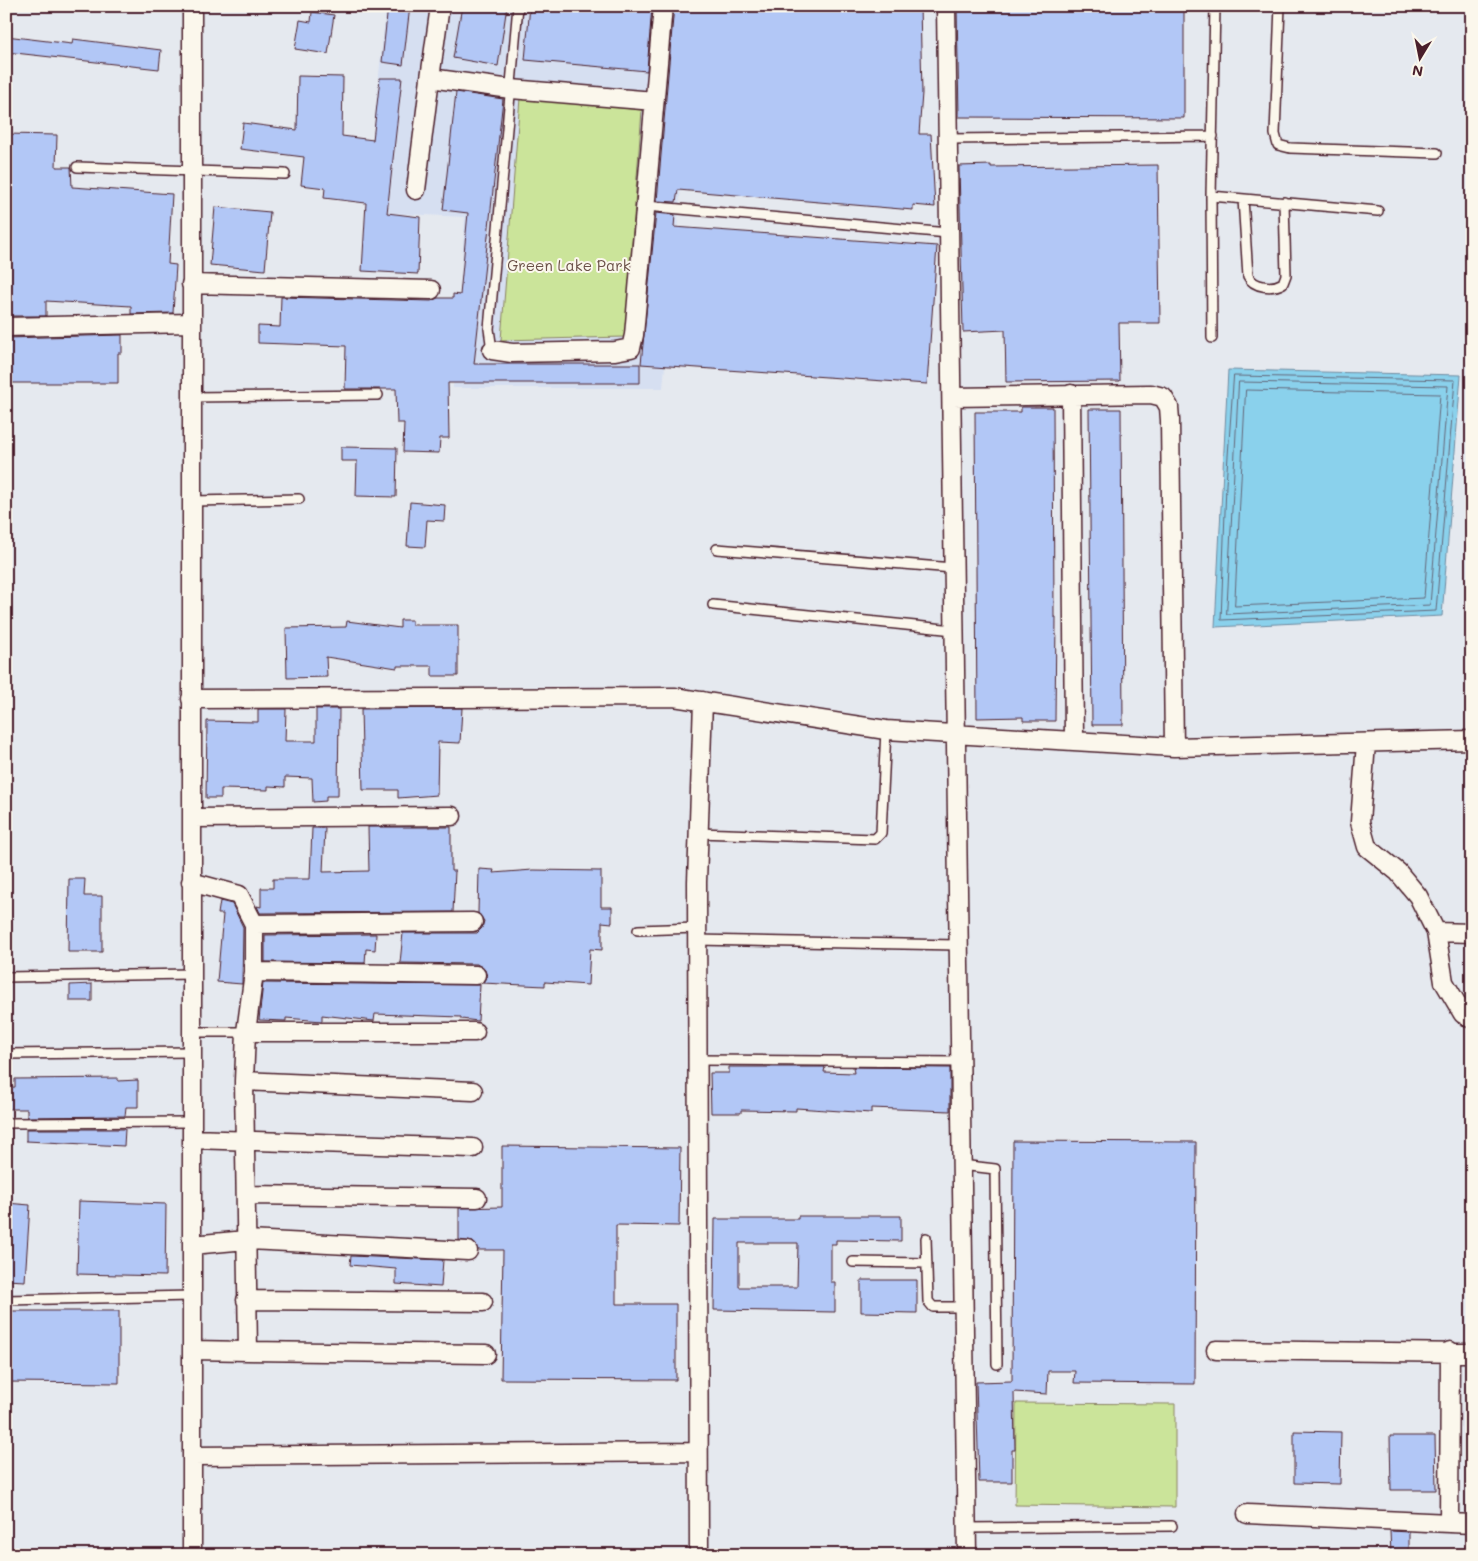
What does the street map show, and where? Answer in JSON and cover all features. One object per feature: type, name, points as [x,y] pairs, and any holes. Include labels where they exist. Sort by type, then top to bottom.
[{"type":"street","points":[[192,6],[192,1555]]},
{"type":"street","points":[[416,190],[440,6]]},
{"type":"street","points":[[492,350],[512,353],[615,351],[631,348],[634,335],[663,6]]},
{"type":"street","points":[[946,6],[966,1555]]},
{"type":"street","points":[[430,78],[512,89],[654,101]]},
{"type":"street","points":[[191,284],[431,290]]},
{"type":"street","points":[[6,327],[191,323]]},
{"type":"street","points":[[952,397],[1070,394],[1151,394],[1163,397],[1169,407],[1174,747]]},
{"type":"street","points":[[1070,394],[1074,739]]},
{"type":"street","points":[[191,699],[674,697],[886,730],[1074,739],[1174,747],[1472,740]]},
{"type":"street","points":[[699,1555],[699,1060],[697,934],[703,700]]},
{"type":"street","points":[[1366,742],[1360,822],[1367,847],[1398,872],[1418,896],[1436,932],[1444,982],[1463,1014],[1472,1019]]},
{"type":"street","points":[[192,818],[452,816]]},
{"type":"street","points":[[192,882],[239,896],[254,924],[254,972],[246,1032],[244,1081],[248,1351]]},
{"type":"street","points":[[254,924],[473,922]]},
{"type":"street","points":[[1436,932],[1472,933]]},
{"type":"street","points":[[254,972],[476,975]]},
{"type":"street","points":[[246,1032],[475,1032]]},
{"type":"street","points":[[244,1081],[473,1091]]},
{"type":"street","points":[[192,1131],[245,1140],[473,1148]]},
{"type":"street","points":[[246,1195],[477,1198]]},
{"type":"street","points":[[192,1245],[246,1240],[468,1251]]},
{"type":"street","points":[[246,1300],[483,1302]]},
{"type":"street","points":[[192,1350],[486,1354]]},
{"type":"street","points":[[1216,1350],[1472,1352]]},
{"type":"street","points":[[1449,1523],[1450,1351]]},
{"type":"street","points":[[192,1456],[698,1452]]},
{"type":"street","points":[[1246,1514],[1472,1524]]},
{"type":"lane","points":[[492,350],[489,328],[518,6]]},
{"type":"lane","points":[[1212,338],[1211,196],[1215,6]]},
{"type":"lane","points":[[1280,6],[1275,134],[1278,145],[1290,148],[1437,153]]},
{"type":"lane","points":[[947,139],[1213,136]]},
{"type":"lane","points":[[77,167],[285,174]]},
{"type":"lane","points":[[1211,196],[1378,211]]},
{"type":"lane","points":[[1244,199],[1248,276],[1251,282],[1256,285],[1279,286],[1283,284],[1286,275],[1284,202]]},
{"type":"lane","points":[[646,206],[948,233]]},
{"type":"lane","points":[[191,397],[378,395]]},
{"type":"lane","points":[[191,501],[299,499]]},
{"type":"lane","points":[[717,549],[953,568]]},
{"type":"lane","points":[[713,605],[954,630]]},
{"type":"lane","points":[[699,833],[875,839],[881,833],[886,730]]},
{"type":"lane","points":[[638,930],[957,945]]},
{"type":"lane","points":[[6,978],[192,974]]},
{"type":"lane","points":[[192,1032],[246,1032]]},
{"type":"lane","points":[[6,1054],[192,1052]]},
{"type":"lane","points":[[699,1060],[959,1062]]},
{"type":"lane","points":[[6,1123],[192,1131]]},
{"type":"lane","points":[[960,1165],[995,1168],[997,1364]]},
{"type":"lane","points":[[926,1238],[928,1301],[932,1307],[962,1307]]},
{"type":"lane","points":[[853,1262],[926,1263]]},
{"type":"lane","points":[[6,1300],[192,1296]]},
{"type":"lane","points":[[966,1528],[1172,1526]]},
{"type":"shaded area","points":[[386,6],[697,6],[663,388],[453,388],[465,217],[365,212]]},
{"type":"green space","name":"Green Lake Park","points":[[520,98],[642,110],[625,337],[501,340]]},
{"type":"green space","points":[[1016,1403],[1175,1404],[1175,1507],[1015,1505]]},
{"type":"water","points":[[1228,370],[1461,375],[1442,616],[1215,627]]},
{"type":"building","points":[[388,6],[410,6],[403,65],[382,62]]},
{"type":"building","points":[[462,6],[507,6],[498,66],[453,58]]},
{"type":"building","points":[[530,6],[652,6],[647,71],[525,60]]},
{"type":"building","points":[[674,6],[920,6],[922,93],[919,134],[931,134],[935,207],[913,205],[913,210],[678,190],[676,202],[657,201]]},
{"type":"building","points":[[957,6],[1184,6],[1184,118],[959,117]]},
{"type":"building","points":[[312,12],[334,15],[328,54],[295,49],[300,20],[311,22]]},
{"type":"building","points":[[6,36],[72,44],[73,39],[161,50],[159,69],[6,52]]},
{"type":"building","points":[[298,76],[343,77],[342,136],[373,140],[380,78],[402,78],[387,213],[420,217],[418,274],[362,271],[366,203],[324,198],[325,188],[301,185],[304,157],[240,149],[243,123],[297,130]]},
{"type":"building","points":[[456,92],[503,99],[474,364],[640,364],[640,383],[448,383],[449,438],[440,438],[439,453],[403,452],[404,423],[397,423],[396,389],[345,389],[346,346],[258,343],[258,326],[280,327],[281,297],[431,301],[438,298],[453,298],[453,294],[460,295],[468,213],[443,210]]},
{"type":"building","points":[[6,134],[57,135],[56,167],[71,167],[72,187],[172,194],[168,264],[176,265],[173,313],[131,314],[131,306],[46,301],[46,316],[6,316]]},
{"type":"building","points":[[991,165],[991,167],[1158,165],[1160,323],[1119,323],[1120,381],[1006,382],[1005,330],[963,332],[959,166]]},
{"type":"building","points":[[215,207],[270,212],[265,270],[210,265]]},
{"type":"building","points":[[656,213],[675,215],[674,227],[937,246],[927,384],[641,364]]},
{"type":"building","points":[[122,335],[122,353],[118,353],[118,383],[6,383],[6,338]]},
{"type":"building","points":[[1021,407],[1053,407],[1054,617],[1056,617],[1055,721],[1023,721],[1023,717],[977,718],[975,412],[1021,412]]},
{"type":"building","points":[[1089,409],[1121,409],[1123,725],[1092,725]]},
{"type":"building","points":[[341,447],[397,448],[396,497],[356,496],[357,461],[341,461]]},
{"type":"building","points":[[410,502],[445,505],[444,521],[427,520],[425,547],[407,546]]},
{"type":"building","points":[[400,620],[412,620],[412,625],[458,625],[458,676],[432,676],[432,666],[397,666],[397,668],[326,657],[327,677],[287,678],[286,628],[346,627],[347,621],[400,628]]},
{"type":"building","points":[[462,708],[460,743],[438,742],[437,795],[398,798],[398,790],[363,790],[361,709]]},
{"type":"building","points":[[258,709],[286,709],[285,741],[316,741],[316,709],[339,709],[338,796],[326,796],[326,801],[313,802],[312,778],[285,777],[285,787],[268,786],[268,790],[221,789],[221,798],[206,798],[207,721],[258,722]]},
{"type":"building","points":[[368,827],[451,827],[451,871],[455,871],[453,912],[260,913],[257,906],[261,907],[261,888],[273,888],[273,879],[310,879],[312,828],[325,828],[323,872],[369,871]]},
{"type":"building","points":[[479,869],[494,870],[493,873],[533,870],[601,871],[601,907],[612,907],[612,923],[602,922],[602,950],[590,949],[588,985],[545,982],[545,986],[482,983],[487,976],[485,970],[477,964],[400,963],[403,933],[477,933],[482,928],[484,921],[478,913]]},
{"type":"building","points":[[69,879],[85,879],[84,896],[102,896],[102,952],[68,952]]},
{"type":"building","points":[[220,901],[232,904],[243,927],[242,984],[217,982],[223,914],[218,914]]},
{"type":"building","points":[[376,934],[375,950],[366,949],[365,963],[265,962],[265,935]]},
{"type":"building","points":[[263,983],[480,985],[478,1021],[461,1019],[461,1017],[375,1014],[374,1021],[322,1015],[322,1021],[286,1018],[286,1021],[259,1020]]},
{"type":"building","points":[[92,984],[92,1001],[70,1001],[70,985]]},
{"type":"building","points":[[729,1067],[825,1067],[824,1072],[854,1073],[853,1067],[950,1068],[950,1111],[871,1108],[871,1113],[796,1108],[796,1111],[741,1110],[741,1113],[711,1113],[710,1073],[729,1073]]},
{"type":"building","points":[[118,1078],[118,1081],[138,1080],[138,1107],[126,1107],[125,1116],[27,1117],[27,1109],[6,1109],[6,1088],[15,1087],[15,1079]]},
{"type":"building","points":[[26,1129],[125,1129],[124,1146],[26,1141]]},
{"type":"building","points":[[1013,1141],[1196,1142],[1195,1384],[1074,1383],[1075,1371],[1048,1371],[1047,1394],[1014,1392],[1015,1450],[1012,1450],[1012,1482],[979,1482],[976,1382],[1012,1381]]},
{"type":"building","points":[[502,1146],[680,1148],[679,1226],[616,1225],[616,1304],[676,1304],[676,1380],[501,1379],[503,1250],[478,1250],[473,1242],[459,1240],[459,1208],[502,1207]]},
{"type":"building","points":[[79,1201],[166,1204],[165,1276],[77,1274]]},
{"type":"building","points":[[6,1203],[30,1205],[25,1281],[6,1280]]},
{"type":"building","points":[[798,1216],[901,1216],[901,1241],[836,1240],[836,1244],[831,1244],[831,1282],[835,1282],[835,1312],[714,1310],[715,1219],[798,1219]],"holes":[[[739,1243],[798,1243],[797,1287],[739,1287]]]},
{"type":"building","points":[[351,1256],[443,1260],[441,1287],[396,1284],[396,1269],[350,1265]]},
{"type":"building","points":[[861,1280],[917,1280],[917,1313],[861,1312]]},
{"type":"building","points":[[6,1311],[119,1311],[119,1383],[6,1382]]},
{"type":"building","points":[[1294,1431],[1341,1432],[1340,1484],[1294,1483]]},
{"type":"building","points":[[1390,1436],[1435,1436],[1436,1490],[1391,1490]]},
{"type":"building","points":[[1390,1531],[1409,1532],[1409,1555],[1391,1555]]}]
